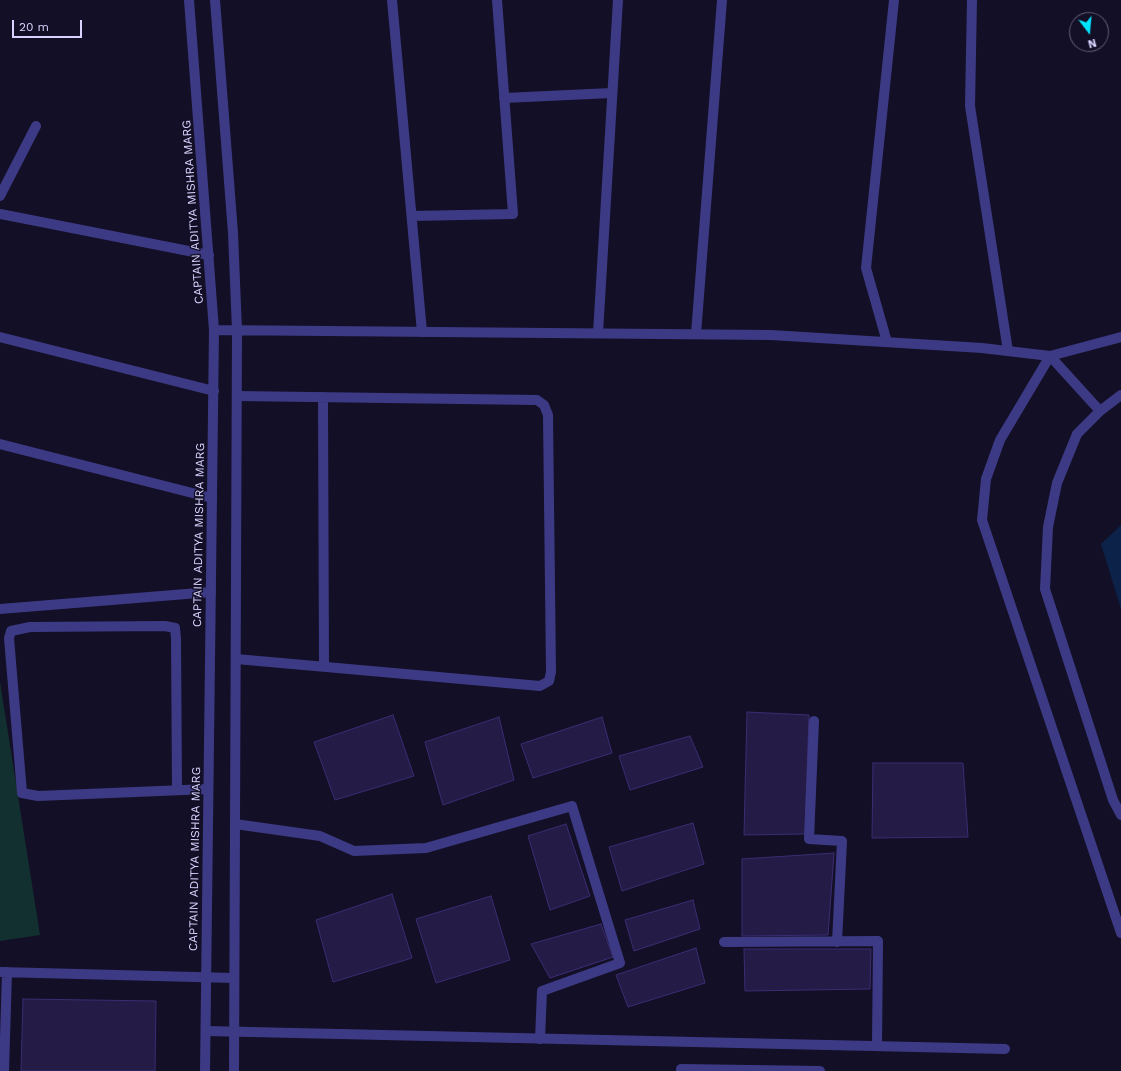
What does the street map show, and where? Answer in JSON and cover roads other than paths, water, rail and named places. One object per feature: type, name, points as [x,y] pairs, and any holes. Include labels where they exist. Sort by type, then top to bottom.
[{"type":"street","name":"CAPTAIN ADITYA MISHRA MARG","points":[[189,0],[214,330],[205,1071]]},
{"type":"street","points":[[216,0],[233,234],[237,330],[234,1071]]},
{"type":"street","points":[[392,0],[422,332]]},
{"type":"street","points":[[412,216],[513,214],[497,0]]},
{"type":"street","points":[[598,333],[618,0]]},
{"type":"street","points":[[696,334],[722,0]]},
{"type":"street","points":[[887,342],[866,268],[894,0]]},
{"type":"street","points":[[972,0],[970,106],[1008,351]]},
{"type":"street","points":[[504,98],[612,93]]},
{"type":"street","points":[[0,196],[36,126]]},
{"type":"street","points":[[0,214],[209,255]]},
{"type":"street","points":[[214,330],[770,335],[1008,351],[1050,356],[1121,337]]},
{"type":"street","points":[[0,337],[214,391]]},
{"type":"street","points":[[1050,356],[1100,411]]},
{"type":"street","points":[[1050,356],[1000,440],[986,479],[982,520],[1121,933]]},
{"type":"street","points":[[1121,395],[1100,411],[1077,434],[1057,483],[1048,527],[1045,589],[1113,800],[1121,815]]},
{"type":"street","points":[[236,659],[540,686],[549,681],[551,672],[548,415],[544,405],[537,400],[237,396]]},
{"type":"street","points":[[323,397],[324,667]]},
{"type":"street","points":[[0,444],[212,498]]},
{"type":"street","points":[[0,609],[211,592]]},
{"type":"street","points":[[177,790],[175,628],[165,626],[30,627],[11,631],[9,638],[22,793],[38,796],[208,789]]},
{"type":"street","points":[[814,721],[809,839],[842,841],[837,942]]},
{"type":"street","points":[[235,824],[320,836],[354,851],[426,848],[572,806],[620,964],[542,991],[540,1039]]},
{"type":"street","points":[[724,942],[878,941],[876,1046]]},
{"type":"street","points":[[4,1071],[3,972],[234,978]]},
{"type":"street","points":[[206,1031],[1004,1049]]},
{"type":"street","points":[[681,1071],[681,1069],[820,1071]]},
{"type":"water","points":[[1121,525],[1121,609],[1101,544]]}]
